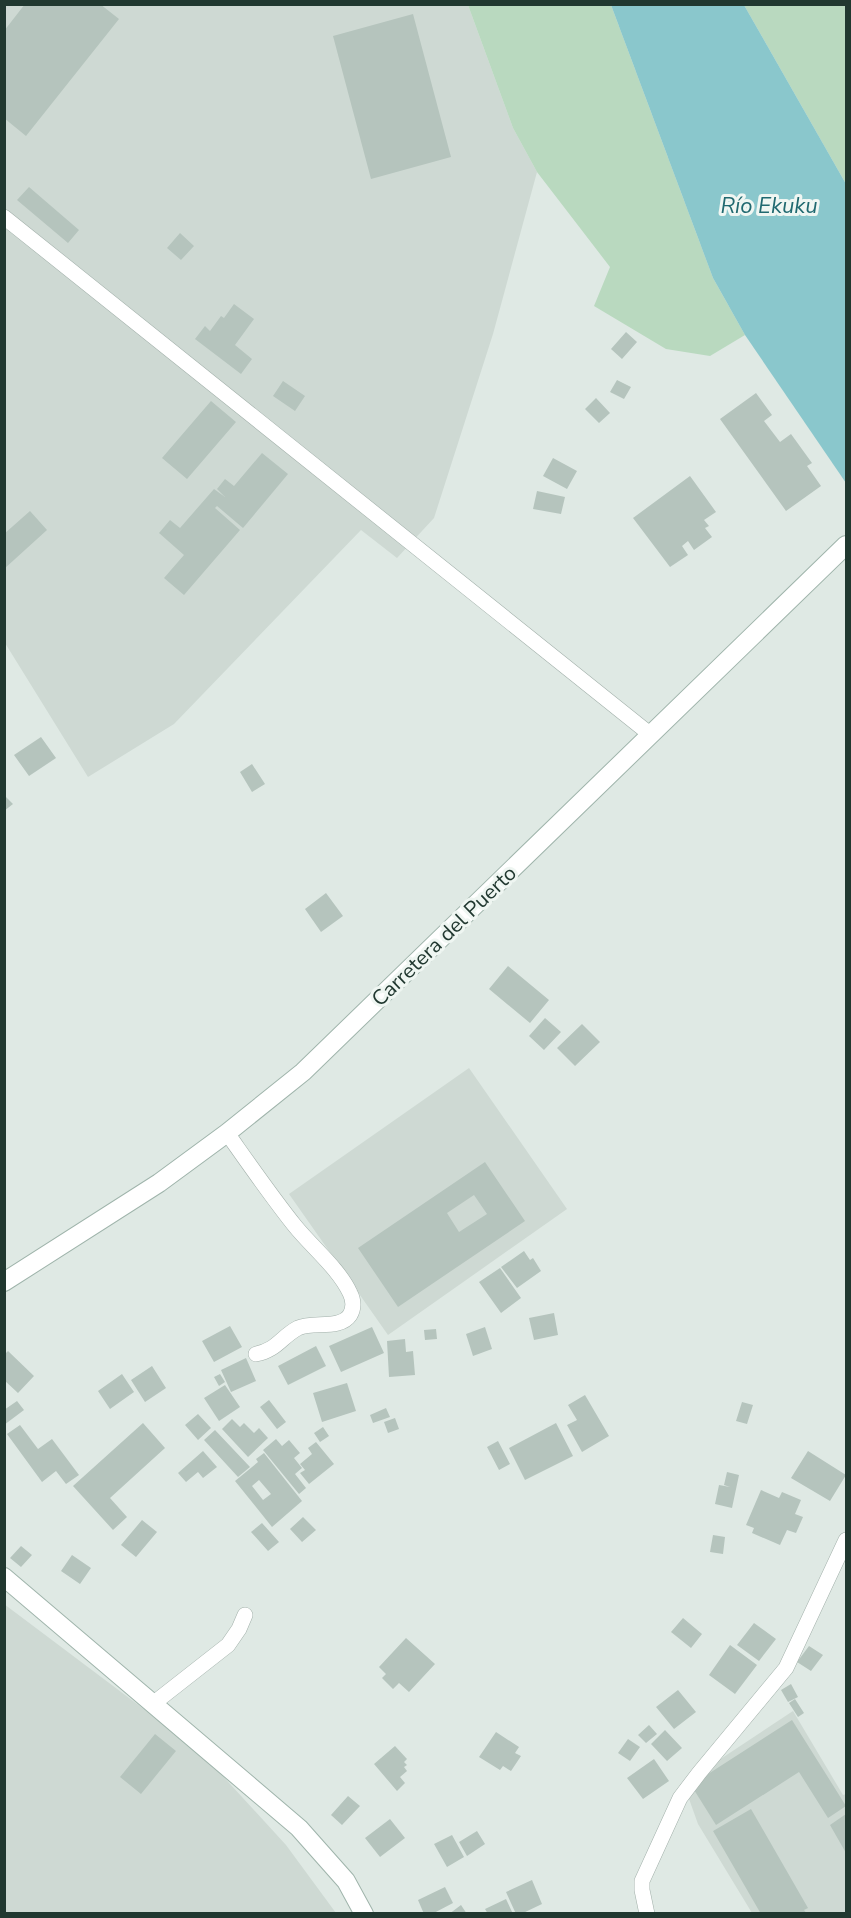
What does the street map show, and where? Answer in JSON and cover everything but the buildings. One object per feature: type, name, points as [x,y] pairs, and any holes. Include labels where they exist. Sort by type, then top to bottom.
[{"type":"main road","name":"Carretera del Puerto","points":[[4,1282],[159,1184],[303,1072],[846,545]]},
{"type":"main road","points":[[4,1577],[299,1828],[346,1881],[364,1914]]},
{"type":"street","points":[[4,217],[651,735]]},
{"type":"street","points":[[227,1133],[295,1227],[328,1263],[349,1291],[354,1302],[352,1312],[346,1320],[337,1323],[310,1324],[297,1328],[268,1352],[256,1354]]},
{"type":"street","points":[[647,1914],[642,1881],[680,1798],[782,1675],[846,1540]]},
{"type":"street","points":[[154,1703],[228,1645],[245,1615]]},
{"type":"shaded area","points":[[5,5],[468,5],[513,128],[537,172],[493,334],[434,518],[397,558],[361,530],[174,724],[88,777],[5,643]]},
{"type":"shaded area","points":[[469,1068],[567,1209],[388,1335],[289,1194]]},
{"type":"shaded area","points":[[4,1604],[173,1731],[220,1773],[286,1845],[336,1913],[5,1913]]},
{"type":"shaded area","points":[[793,1711],[843,1795],[846,1794],[846,1913],[752,1913],[698,1824],[688,1796],[710,1766]]},
{"type":"green space","points":[[468,5],[611,5],[713,278],[745,335],[710,356],[666,349],[594,306],[610,267],[537,172],[513,128]]},
{"type":"green space","points":[[744,5],[846,5],[846,184]]},
{"type":"water","name":"Río Ekuku","points":[[611,5],[744,5],[846,184],[846,483],[745,335],[713,278]]}]
